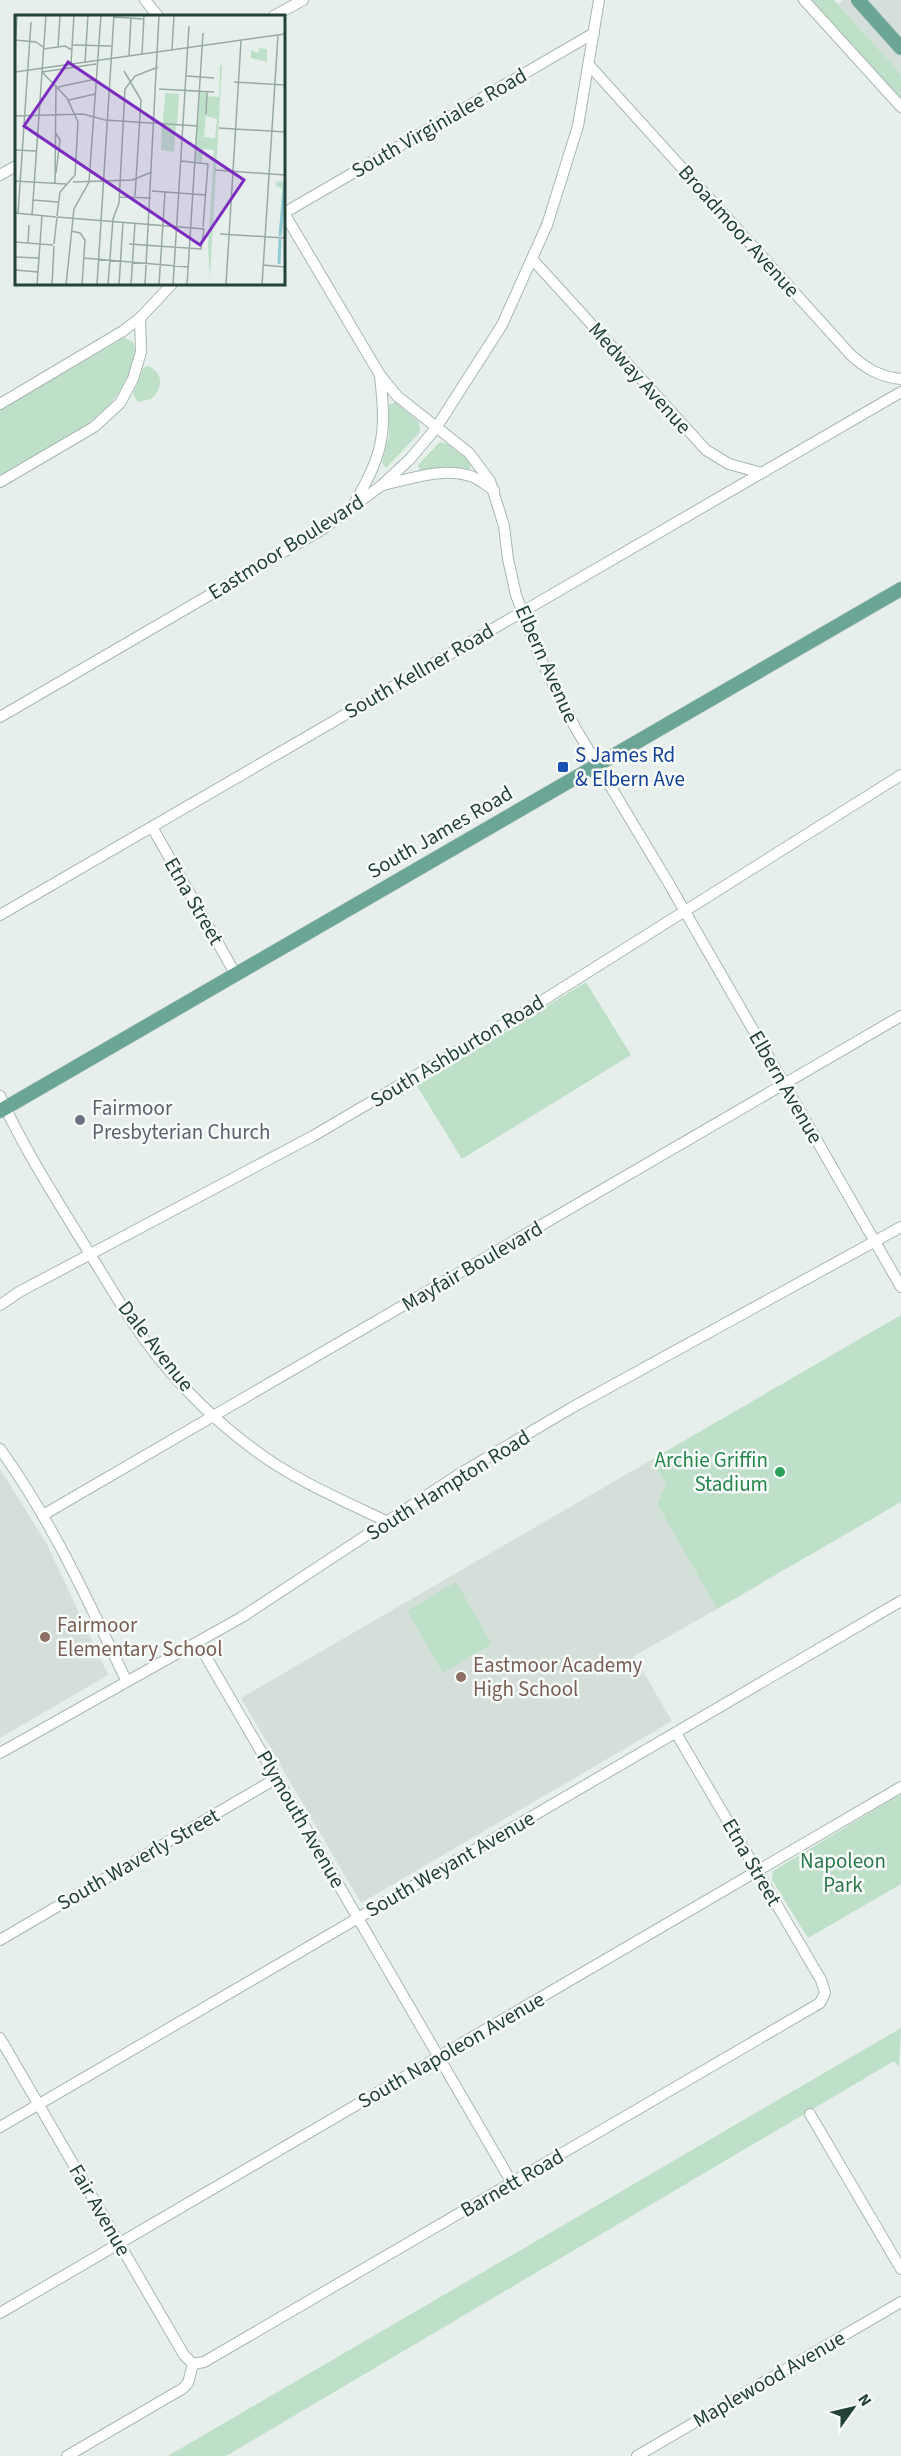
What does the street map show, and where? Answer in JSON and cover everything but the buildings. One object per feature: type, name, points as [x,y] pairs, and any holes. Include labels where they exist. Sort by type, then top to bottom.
[{"type":"main road","points":[[858,0],[901,47]]},
{"type":"main road","name":"South James Road","points":[[2,1105],[236,975],[901,590]]},
{"type":"street","points":[[146,0],[157,15]]},
{"type":"street","points":[[276,15],[303,0]]},
{"type":"street","name":"Eastmoor Boulevard","points":[[0,717],[351,510],[410,459],[436,428],[502,325],[533,260],[561,185],[578,126],[590,65],[599,0]]},
{"type":"street","points":[[804,0],[901,107]]},
{"type":"street","name":"South Virginialee Road","points":[[285,212],[594,33]]},
{"type":"street","name":"Broadmoor Avenue","points":[[590,65],[850,354],[870,370],[901,380]]},
{"type":"street","points":[[0,175],[15,167]]},
{"type":"street","name":"Elbern Avenue","points":[[285,215],[380,375],[397,396],[460,445],[477,462],[494,490],[504,526],[511,577],[522,612],[556,690],[901,1287]]},
{"type":"street","name":"Medway Avenue","points":[[533,260],[706,450],[729,464],[762,473]]},
{"type":"street","points":[[0,404],[98,346],[140,318],[171,285]]},
{"type":"street","points":[[0,482],[94,427],[120,403],[133,379],[141,352],[140,318]]},
{"type":"street","points":[[351,510],[373,471],[384,432],[380,375]]},
{"type":"street","name":"South Kellner Road","points":[[0,915],[901,392]]},
{"type":"street","points":[[382,485],[429,475],[453,474],[474,477],[494,490]]},
{"type":"street","name":"South Ashburton Road","points":[[0,1305],[19,1292],[313,1136],[526,1011],[901,775]]},
{"type":"street","name":"Etna Street","points":[[152,827],[236,975]]},
{"type":"street","name":"Mayfair Boulevard","points":[[43,1515],[901,1016]]},
{"type":"street","name":"Dale Avenue","points":[[2,1105],[91,1255],[147,1342],[179,1380],[214,1416],[252,1449],[284,1469],[388,1522]]},
{"type":"street","name":"South Hampton Road","points":[[0,1753],[126,1680],[198,1643],[461,1473],[622,1379],[901,1227]]},
{"type":"street","points":[[0,1449],[21,1478],[74,1570],[126,1680]]},
{"type":"street","name":"South Weyant Avenue","points":[[0,2127],[901,1601]]},
{"type":"street","name":"Plymouth Avenue","points":[[198,1643],[512,2183]]},
{"type":"street","name":"Etna Street","points":[[676,1732],[821,1980],[825,1993]]},
{"type":"street","name":"South Waverly Street","points":[[0,1940],[277,1778]]},
{"type":"street","name":"South Napoleon Avenue","points":[[0,2313],[901,1787]]},
{"type":"street","name":"Barnett Road","points":[[193,2364],[204,2362],[820,2003],[825,1993]]},
{"type":"street","name":"Fair Avenue","points":[[0,2038],[184,2355],[193,2364]]},
{"type":"street","points":[[810,2114],[901,2269]]},
{"type":"street","name":"Maplewood Avenue","points":[[637,2456],[901,2302]]},
{"type":"street","points":[[67,2456],[182,2389],[188,2383],[193,2364]]},
{"type":"shaded area","points":[[843,0],[901,0],[901,74],[838,4]]},
{"type":"shaded area","name":"Eastmoor Academy High School","points":[[651,1460],[666,1484],[657,1504],[717,1609],[634,1656],[672,1721],[361,1903],[241,1698]]},
{"type":"shaded area","name":"Fairmoor Elementary School","points":[[0,1469],[47,1544],[108,1675],[0,1738]]},
{"type":"green space","points":[[809,0],[834,0],[901,74],[901,103]]},
{"type":"green space","points":[[124,338],[133,342],[134,359],[122,388],[109,404],[76,432],[0,476],[0,410]]},
{"type":"green space","points":[[148,366],[157,372],[160,386],[151,399],[138,402],[133,394],[143,368]]},
{"type":"green space","points":[[395,402],[419,422],[420,432],[386,468],[382,462],[389,436],[389,405]]},
{"type":"green space","points":[[440,442],[448,444],[471,463],[470,470],[448,467],[420,471],[418,465]]},
{"type":"green space","points":[[586,982],[631,1055],[462,1159],[417,1086]]},
{"type":"green space","name":"Archie Griffin Stadium","points":[[901,1315],[901,1502],[717,1609],[657,1504],[666,1484],[651,1460]]},
{"type":"green space","points":[[456,1582],[492,1644],[443,1673],[407,1611]]},
{"type":"green space","name":"Napoleon Park","points":[[901,1794],[901,1884],[808,1938],[772,1880],[773,1871]]},
{"type":"green space","points":[[901,2028],[899,2067],[894,2061],[226,2456],[168,2456]]},
{"type":"place","name":"S James Rd & Elbern Ave","points":[[563,767]]},
{"type":"place","name":"Fairmoor Presbyterian Church","points":[[80,1120]]},
{"type":"place","name":"Archie Griffin Stadium","points":[[780,1472]]},
{"type":"place","name":"Fairmoor Elementary School","points":[[45,1637]]},
{"type":"place","name":"Eastmoor Academy High School","points":[[461,1677]]}]
